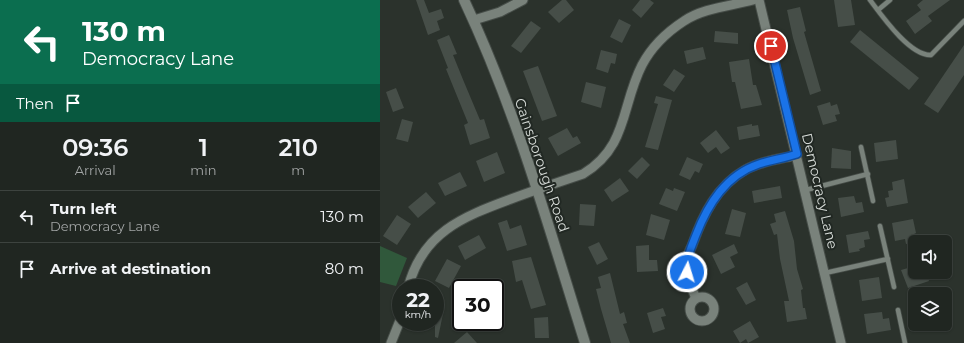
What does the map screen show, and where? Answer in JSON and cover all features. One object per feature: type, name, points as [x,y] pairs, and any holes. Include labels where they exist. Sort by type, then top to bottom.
[{"type":"street","name":"Gainsborough Road","points":[[464,0],[474,20],[508,106],[537,190],[585,343]]},
{"type":"street","points":[[474,20],[500,12],[523,0]]},
{"type":"street","points":[[411,279],[422,254],[432,241],[452,224],[476,211],[583,174],[596,166],[606,155],[622,128],[642,65],[655,46],[684,21],[699,14],[753,0]]},
{"type":"street","name":"Democracy Lane","points":[[759,0],[806,190],[841,343]]},
{"type":"street","points":[[696,298],[689,284],[686,261],[699,227],[715,197],[724,185],[744,170],[759,164],[797,154]]},
{"type":"street","points":[[391,343],[396,331]]},
{"type":"lane","points":[[870,0],[908,44],[924,55],[931,55],[964,21]]},
{"type":"lane","points":[[878,10],[890,0]]},
{"type":"lane","points":[[862,147],[873,201]]},
{"type":"lane","points":[[806,190],[868,174]]},
{"type":"lane","points":[[880,226],[894,287]]},
{"type":"lane","points":[[825,273],[888,258]]},
{"type":"lane","points":[[898,310],[903,343]]},
{"type":"green space","points":[[380,246],[407,258],[399,279],[392,279],[392,285],[380,282]]},
{"type":"building","points":[[416,0],[424,0],[429,13],[441,9],[444,18],[437,21],[440,30],[428,35]]},
{"type":"building","points":[[562,0],[566,0],[574,10],[559,23],[548,12]]},
{"type":"building","points":[[640,0],[650,0],[654,3],[641,18],[632,10]]},
{"type":"building","points":[[834,0],[851,0],[855,25],[838,27]]},
{"type":"building","points":[[923,0],[950,0],[928,16],[932,21],[915,34],[906,21],[921,10],[917,5]]},
{"type":"building","points":[[800,7],[806,31],[804,32],[821,91],[810,95],[793,38],[787,10]]},
{"type":"building","points":[[619,19],[631,25],[622,43],[610,37]]},
{"type":"building","points":[[531,21],[541,28],[521,53],[511,46]]},
{"type":"building","points":[[860,30],[919,78],[909,90],[850,42]]},
{"type":"building","points":[[715,31],[738,33],[738,44],[714,42]]},
{"type":"building","points":[[449,35],[457,54],[453,55],[480,120],[484,119],[490,138],[470,145],[464,125],[468,123],[446,69],[448,68],[437,40]]},
{"type":"building","points":[[964,45],[964,75],[938,113],[924,104]]},
{"type":"building","points":[[703,47],[706,59],[687,64],[684,51]]},
{"type":"building","points":[[601,50],[617,54],[615,64],[611,63],[608,73],[596,69]]},
{"type":"building","points":[[749,59],[753,85],[756,85],[762,105],[741,109],[735,82],[732,82],[729,62]]},
{"type":"building","points":[[538,66],[557,116],[542,121],[523,71]]},
{"type":"building","points":[[674,69],[685,76],[674,92],[663,85]]},
{"type":"building","points":[[586,82],[606,87],[601,108],[581,102]]},
{"type":"building","points":[[396,88],[404,108],[393,112],[386,92]]},
{"type":"building","points":[[656,96],[672,100],[658,150],[645,147],[658,104],[654,103]]},
{"type":"building","points":[[830,102],[831,106],[837,104],[840,114],[835,115],[837,121],[823,125],[817,106]]},
{"type":"building","points":[[402,119],[413,122],[408,142],[396,139]]},
{"type":"building","points":[[752,124],[752,126],[758,125],[760,136],[739,140],[737,127]]},
{"type":"building","points":[[567,128],[573,138],[577,136],[581,143],[558,156],[548,138]]},
{"type":"building","points":[[716,130],[730,148],[721,154],[716,147],[708,153],[700,143]]},
{"type":"building","points":[[896,140],[898,159],[876,162],[874,143]]},
{"type":"building","points":[[832,148],[851,151],[851,169],[831,168]]},
{"type":"building","points":[[497,152],[505,173],[484,182],[476,161]]},
{"type":"building","points":[[642,157],[650,165],[637,179],[628,171]]},
{"type":"building","points":[[687,157],[703,164],[699,173],[695,171],[690,180],[679,175]]},
{"type":"building","points":[[460,172],[467,186],[445,196],[438,183]]},
{"type":"building","points":[[620,178],[629,191],[612,202],[604,190]]},
{"type":"building","points":[[904,179],[908,203],[887,207],[885,198],[889,197],[888,191],[893,190],[892,182]]},
{"type":"building","points":[[780,186],[782,198],[754,203],[752,191]]},
{"type":"building","points":[[666,188],[673,191],[674,188],[685,192],[677,211],[659,204]]},
{"type":"building","points":[[426,192],[436,203],[418,218],[408,207]]},
{"type":"building","points":[[854,196],[856,203],[862,202],[864,212],[841,217],[838,198]]},
{"type":"building","points":[[580,204],[596,205],[594,226],[579,225]]},
{"type":"building","points":[[732,209],[746,213],[740,237],[725,234]]},
{"type":"building","points":[[785,211],[794,241],[797,269],[803,289],[801,290],[803,308],[805,308],[807,319],[787,322],[784,301],[789,301],[780,259],[777,234],[774,235],[770,224],[776,222],[774,214]]},
{"type":"building","points":[[651,214],[670,220],[664,240],[646,235]]},
{"type":"building","points":[[397,215],[411,224],[397,245],[383,236]]},
{"type":"building","points":[[913,219],[916,233],[914,235],[908,235],[908,244],[906,244],[905,239],[895,241],[892,223]]},
{"type":"building","points":[[507,220],[510,229],[521,225],[527,245],[507,251],[498,223]]},
{"type":"building","points":[[868,231],[870,239],[864,240],[865,247],[859,249],[860,251],[849,253],[846,235]]},
{"type":"building","points":[[479,235],[486,248],[465,260],[458,246]]},
{"type":"building","points":[[599,242],[608,259],[597,265],[588,247]]},
{"type":"building","points":[[734,244],[738,253],[730,257],[735,267],[721,274],[712,255]]},
{"type":"building","points":[[649,245],[649,260],[657,260],[658,271],[637,272],[636,246]]},
{"type":"building","points":[[531,257],[546,305],[531,309],[522,280],[516,282],[512,261]]},
{"type":"building","points":[[447,259],[461,266],[454,279],[452,279],[449,288],[444,286],[444,279],[436,279]]},
{"type":"building","points":[[908,268],[908,279],[928,279],[929,281],[908,288],[901,270]]},
{"type":"building","points":[[610,273],[620,314],[624,312],[627,323],[623,324],[630,343],[611,343],[601,309],[596,289],[601,288],[598,277]]},
{"type":"building","points":[[879,277],[882,298],[862,301],[859,280]]},
{"type":"building","points":[[747,282],[756,300],[746,305],[736,288]]},
{"type":"building","points":[[663,308],[666,316],[661,317],[665,329],[653,333],[647,313]]},
{"type":"building","points":[[882,312],[883,319],[889,318],[891,330],[867,334],[864,314]]},
{"type":"building","points":[[548,317],[549,338],[535,338],[534,318]]},
{"type":"building","points":[[750,321],[759,337],[748,343],[746,339],[740,343],[733,331]]},
{"type":"building","points":[[435,331],[439,331],[438,338],[435,337]]},
{"type":"building","points":[[467,332],[477,343],[454,343]]},
{"type":"route","points":[[687,272],[686,261],[699,227],[715,197],[724,185],[744,170],[759,164],[797,154],[771,46]]}]
